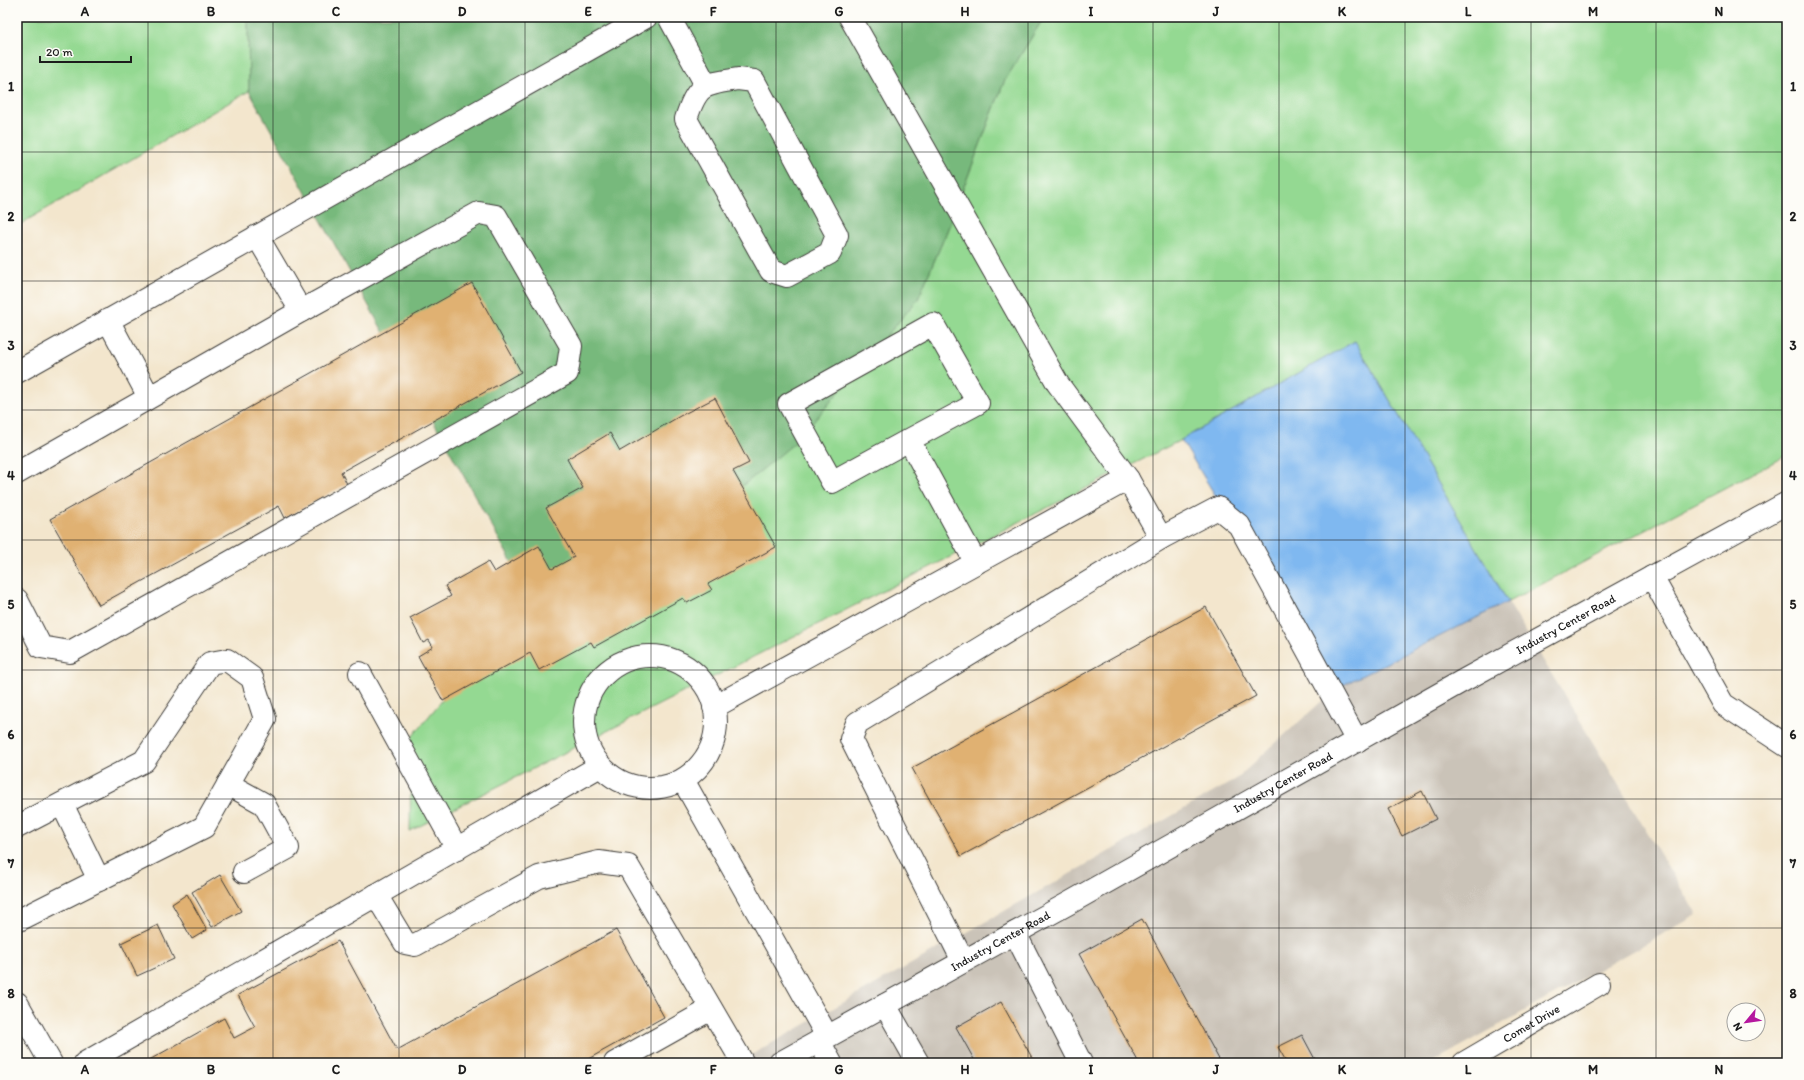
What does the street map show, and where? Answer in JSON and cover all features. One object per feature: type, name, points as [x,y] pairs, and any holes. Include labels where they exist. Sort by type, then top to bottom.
[{"type":"street","points":[[17,372],[646,17]]},
{"type":"street","points":[[669,17],[706,85]]},
{"type":"street","points":[[850,17],[1058,384],[1128,479],[1161,538]]},
{"type":"street","points":[[738,79],[754,81],[837,235],[830,253],[787,276],[771,271],[686,119],[693,98],[706,85],[738,79]]},
{"type":"street","points":[[17,473],[301,311],[479,213],[496,216],[571,346],[566,373],[70,652],[41,647],[17,600]]},
{"type":"street","points":[[257,236],[301,311]]},
{"type":"street","points":[[108,320],[150,397]]},
{"type":"street","points":[[933,324],[978,403],[909,440],[832,482],[789,404],[933,324]]},
{"type":"street","points":[[909,440],[976,563]]},
{"type":"street","points":[[714,707],[1128,479]]},
{"type":"street","name":"Industry Center Road","points":[[780,1063],[1787,503]]},
{"type":"street","points":[[963,961],[851,739],[857,723],[1161,538],[1218,508],[1238,525],[1357,741]]},
{"type":"street","points":[[1652,577],[1723,704],[1787,746]]},
{"type":"street","points":[[654,656],[675,661],[692,672],[706,688],[714,707],[716,728],[711,749],[699,767],[683,780],[662,788],[639,788],[618,780],[600,766],[588,747],[583,724],[587,702],[597,682],[614,666],[633,658],[654,656]]},
{"type":"street","points":[[17,827],[144,761],[210,663],[227,660],[252,678],[265,719],[204,828],[17,921]]},
{"type":"street","points":[[360,672],[457,848]]},
{"type":"street","points":[[85,1063],[600,766]]},
{"type":"street","points":[[683,780],[823,1039],[831,1063]]},
{"type":"street","points":[[228,784],[264,804],[288,848],[244,872]]},
{"type":"street","points":[[62,804],[99,880]]},
{"type":"street","points":[[376,895],[405,943],[415,945],[539,877],[599,862],[628,866],[743,1063]]},
{"type":"street","points":[[1015,933],[1081,1063]]},
{"type":"street","name":"Comet Drive","points":[[1464,1063],[1599,984]]},
{"type":"street","points":[[17,1003],[52,1063]]},
{"type":"street","points":[[885,1004],[918,1063]]},
{"type":"street","points":[[615,1063],[711,1009]]},
{"type":"shaded area","points":[[1508,602],[1697,915],[1431,1063],[737,1063],[1235,780],[1335,689]]},
{"type":"green space","points":[[17,17],[246,17],[248,24],[249,91],[17,226]]},
{"type":"green space","points":[[246,17],[1044,17],[1004,82],[947,231],[918,299],[798,440],[717,507],[534,602],[249,91],[248,24]]},
{"type":"green space","points":[[1044,17],[1787,17],[1787,455],[1508,602],[1355,341],[1181,440],[410,831],[411,738],[512,615],[855,371],[918,299],[947,231],[1004,82]]},
{"type":"water","points":[[1355,341],[1508,602],[1335,689],[1181,440]]},
{"type":"building","points":[[472,283],[521,372],[341,472],[347,484],[285,518],[279,506],[99,605],[50,519]]},
{"type":"building","points":[[715,398],[749,463],[733,471],[776,547],[708,584],[712,590],[687,603],[683,598],[594,647],[591,642],[539,670],[530,653],[443,701],[418,656],[433,647],[429,640],[423,643],[410,618],[451,596],[445,586],[488,562],[494,572],[539,546],[552,569],[574,557],[546,508],[583,488],[567,459],[610,433],[620,451],[680,416]]},
{"type":"building","points":[[1206,607],[1256,696],[961,856],[912,768]]},
{"type":"building","points":[[1422,791],[1436,819],[1402,836],[1388,809]]},
{"type":"building","points":[[220,875],[241,911],[212,927],[192,892]]},
{"type":"building","points":[[187,894],[207,930],[192,939],[172,904]]},
{"type":"building","points":[[1142,919],[1221,1063],[1139,1063],[1079,954]]},
{"type":"building","points":[[158,925],[174,959],[137,976],[121,943]]},
{"type":"building","points":[[616,930],[664,1017],[581,1063],[144,1063],[224,1018],[234,1038],[255,1027],[238,995],[338,941],[397,1050]]},
{"type":"building","points":[[1001,1002],[1035,1063],[976,1063],[956,1027]]},
{"type":"building","points":[[1302,1035],[1317,1063],[1287,1063],[1278,1047]]}]
